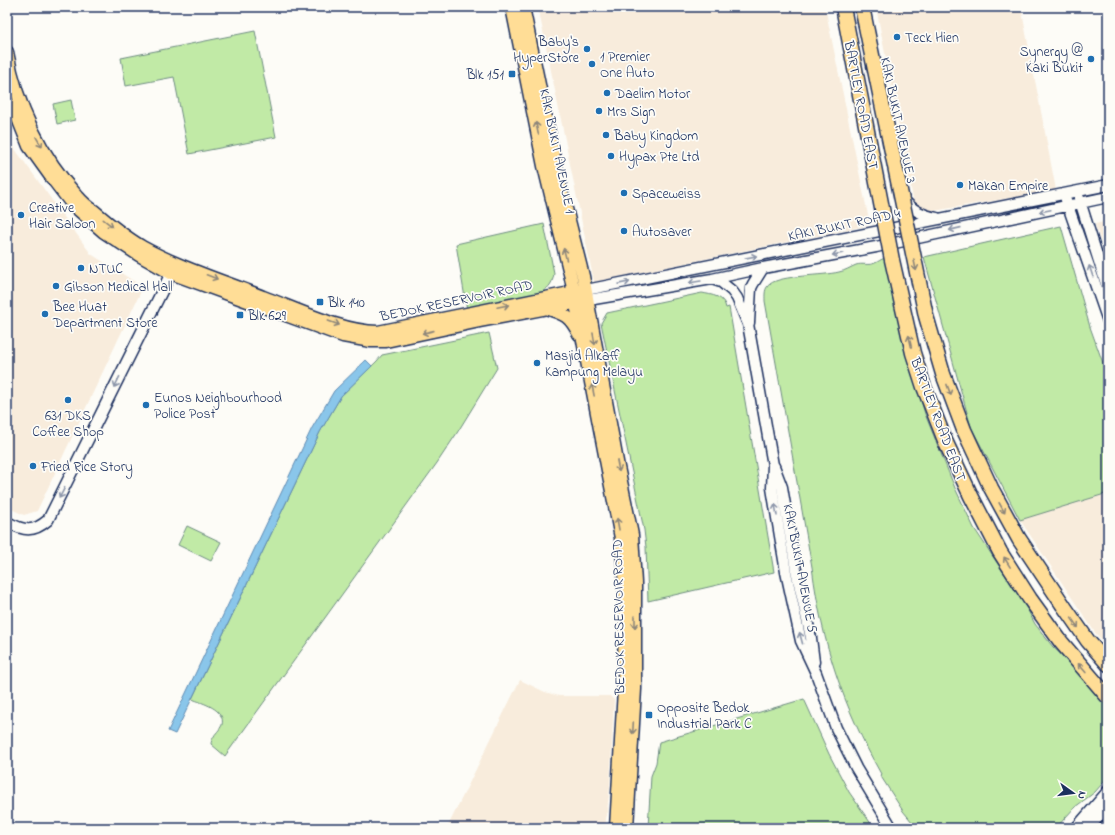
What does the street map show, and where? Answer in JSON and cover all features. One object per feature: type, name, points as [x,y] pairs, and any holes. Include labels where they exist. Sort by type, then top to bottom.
[{"type":"highway","name":"BARTLEY ROAD EAST","points":[[843,7],[894,267],[913,353],[924,387],[949,449],[1000,552],[1061,642],[1108,697]]},
{"type":"highway","name":"BARTLEY ROAD EAST","points":[[861,7],[926,316],[942,374],[968,438],[991,488],[1019,539],[1084,635],[1108,664]]},
{"type":"main road","name":"KAKI BUKIT AVENUE 1","points":[[512,7],[544,166],[581,296]]},
{"type":"main road","name":"KAKI BUKIT AVENUE 1","points":[[523,7],[581,296]]},
{"type":"main road","name":"BEDOK RESERVOIR ROAD","points":[[7,52],[8,67],[23,109],[37,140],[58,173],[78,198],[109,224],[173,268],[338,325],[366,332],[378,332],[581,296]]},
{"type":"main road","name":"BEDOK RESERVOIR ROAD","points":[[7,86],[29,146],[72,204],[104,232],[139,255],[343,336],[371,341],[398,339],[544,308],[581,296]]},
{"type":"main road","name":"BEDOK RESERVOIR ROAD","points":[[581,296],[585,345],[607,469],[619,524],[625,585],[624,689],[616,828]]},
{"type":"main road","name":"BEDOK RESERVOIR ROAD","points":[[581,296],[632,535],[634,559],[635,689],[627,828]]},
{"type":"main road","points":[[544,308],[568,317],[585,345]]},
{"type":"street","points":[[840,7],[889,245]]},
{"type":"street","name":"KAKI BUKIT AVENUE 3","points":[[861,7],[911,239]]},
{"type":"street","name":"KAKI BUKIT ROAD 4","points":[[581,296],[908,225],[1108,186]]},
{"type":"street","points":[[1077,192],[1108,290]]},
{"type":"street","points":[[1064,195],[1108,322]]},
{"type":"street","points":[[902,197],[912,209],[919,213],[943,219]]},
{"type":"street","name":"KAKI BUKIT ROAD 4","points":[[581,296],[712,279],[889,245],[1108,197]]},
{"type":"street","points":[[7,522],[25,530],[42,525],[48,520],[173,268]]},
{"type":"street","points":[[748,324],[751,288],[763,268]]},
{"type":"street","points":[[712,279],[727,286],[732,291],[737,298],[748,324]]},
{"type":"street","name":"KAKI BUKIT AVENUE 5","points":[[748,324],[773,465],[782,487],[803,606],[811,638],[816,674],[836,728],[860,774],[892,828]]},
{"type":"street","points":[[1076,828],[1108,791]]},
{"type":"street","points":[[1089,828],[1108,806]]},
{"type":"shaded area","points":[[538,7],[825,7],[870,225],[594,282]]},
{"type":"shaded area","points":[[876,7],[1021,7],[1056,190],[916,214]]},
{"type":"shaded area","points":[[7,138],[91,254],[143,287],[37,511],[24,515],[7,507]]},
{"type":"shaded area","points":[[1108,221],[1108,264],[1095,224]]},
{"type":"shaded area","points":[[1108,493],[1108,646],[1096,634],[1020,520]]},
{"type":"shaded area","points":[[520,680],[545,692],[559,696],[610,696],[614,700],[610,787],[605,828],[447,828]]},
{"type":"green space","points":[[255,31],[276,137],[189,154],[174,77],[126,86],[121,58]]},
{"type":"green space","points":[[71,100],[75,120],[57,124],[53,104]]},
{"type":"green space","points":[[544,224],[554,273],[552,282],[549,286],[542,292],[467,310],[456,244]]},
{"type":"green space","points":[[1061,226],[1090,327],[1108,377],[1108,493],[1020,520],[971,427],[924,257]]},
{"type":"green space","points":[[885,258],[911,366],[925,414],[955,488],[974,528],[1025,605],[1035,624],[1053,647],[1068,661],[1108,707],[1108,777],[1095,792],[1075,807],[1056,828],[917,828],[903,811],[880,775],[881,774],[845,699],[828,648],[816,595],[765,301],[765,292],[770,284],[775,281],[792,277],[839,272],[856,265],[873,264]]},
{"type":"green space","points":[[702,293],[717,297],[723,301],[726,308],[729,307],[774,572],[648,601],[644,530],[601,323],[607,313]]},
{"type":"green space","points":[[489,333],[497,368],[457,433],[437,463],[225,756],[211,744],[214,736],[222,725],[220,715],[217,711],[207,705],[192,699],[320,432],[341,396],[382,355]]},
{"type":"green space","points":[[187,526],[221,542],[211,561],[178,545]]},
{"type":"green space","points":[[804,699],[829,754],[849,792],[874,828],[648,828],[651,776],[656,763],[659,742]]},
{"type":"water","points":[[366,360],[372,366],[341,396],[320,432],[175,734],[168,731],[312,428],[334,391]]},
{"type":"place","name":"Teck Hien","points":[[897,37]]},
{"type":"place","name":"Baby's HyperStore","points":[[587,49]]},
{"type":"place","name":"Synergy @ Kaki Bukit","points":[[1091,59]]},
{"type":"place","name":"1 Premier One Auto","points":[[592,64]]},
{"type":"place","name":"Blk 151","points":[[512,74]]},
{"type":"place","name":"Daelim Motor","points":[[607,93]]},
{"type":"place","name":"Mrs Sign","points":[[599,111]]},
{"type":"place","name":"Baby Kingdom","points":[[606,135]]},
{"type":"place","name":"Hypax Pte Ltd","points":[[611,156]]},
{"type":"place","name":"Makan Empire","points":[[960,185]]},
{"type":"place","name":"Spaceweiss","points":[[624,193]]},
{"type":"place","name":"Creative Hair Saloon","points":[[21,215]]},
{"type":"place","name":"Autosaver","points":[[624,231]]},
{"type":"place","name":"NTUC","points":[[81,268]]},
{"type":"place","name":"Gibson Medical Hall","points":[[56,286]]},
{"type":"place","name":"Blk 140","points":[[320,302]]},
{"type":"place","name":"Bee Huat Department Store","points":[[45,314]]},
{"type":"place","name":"Blk 629","points":[[240,315]]},
{"type":"place","name":"Masjid Alkaff Kampung Melayu","points":[[537,363]]},
{"type":"place","name":"631 DKS Coffee Shop","points":[[68,400]]},
{"type":"place","name":"Eunos Neighbourhood Police Post","points":[[146,405]]},
{"type":"place","name":"Fried Rice Story","points":[[33,466]]},
{"type":"place","name":"Opposite Bedok Industrial Park C","points":[[649,715]]}]
